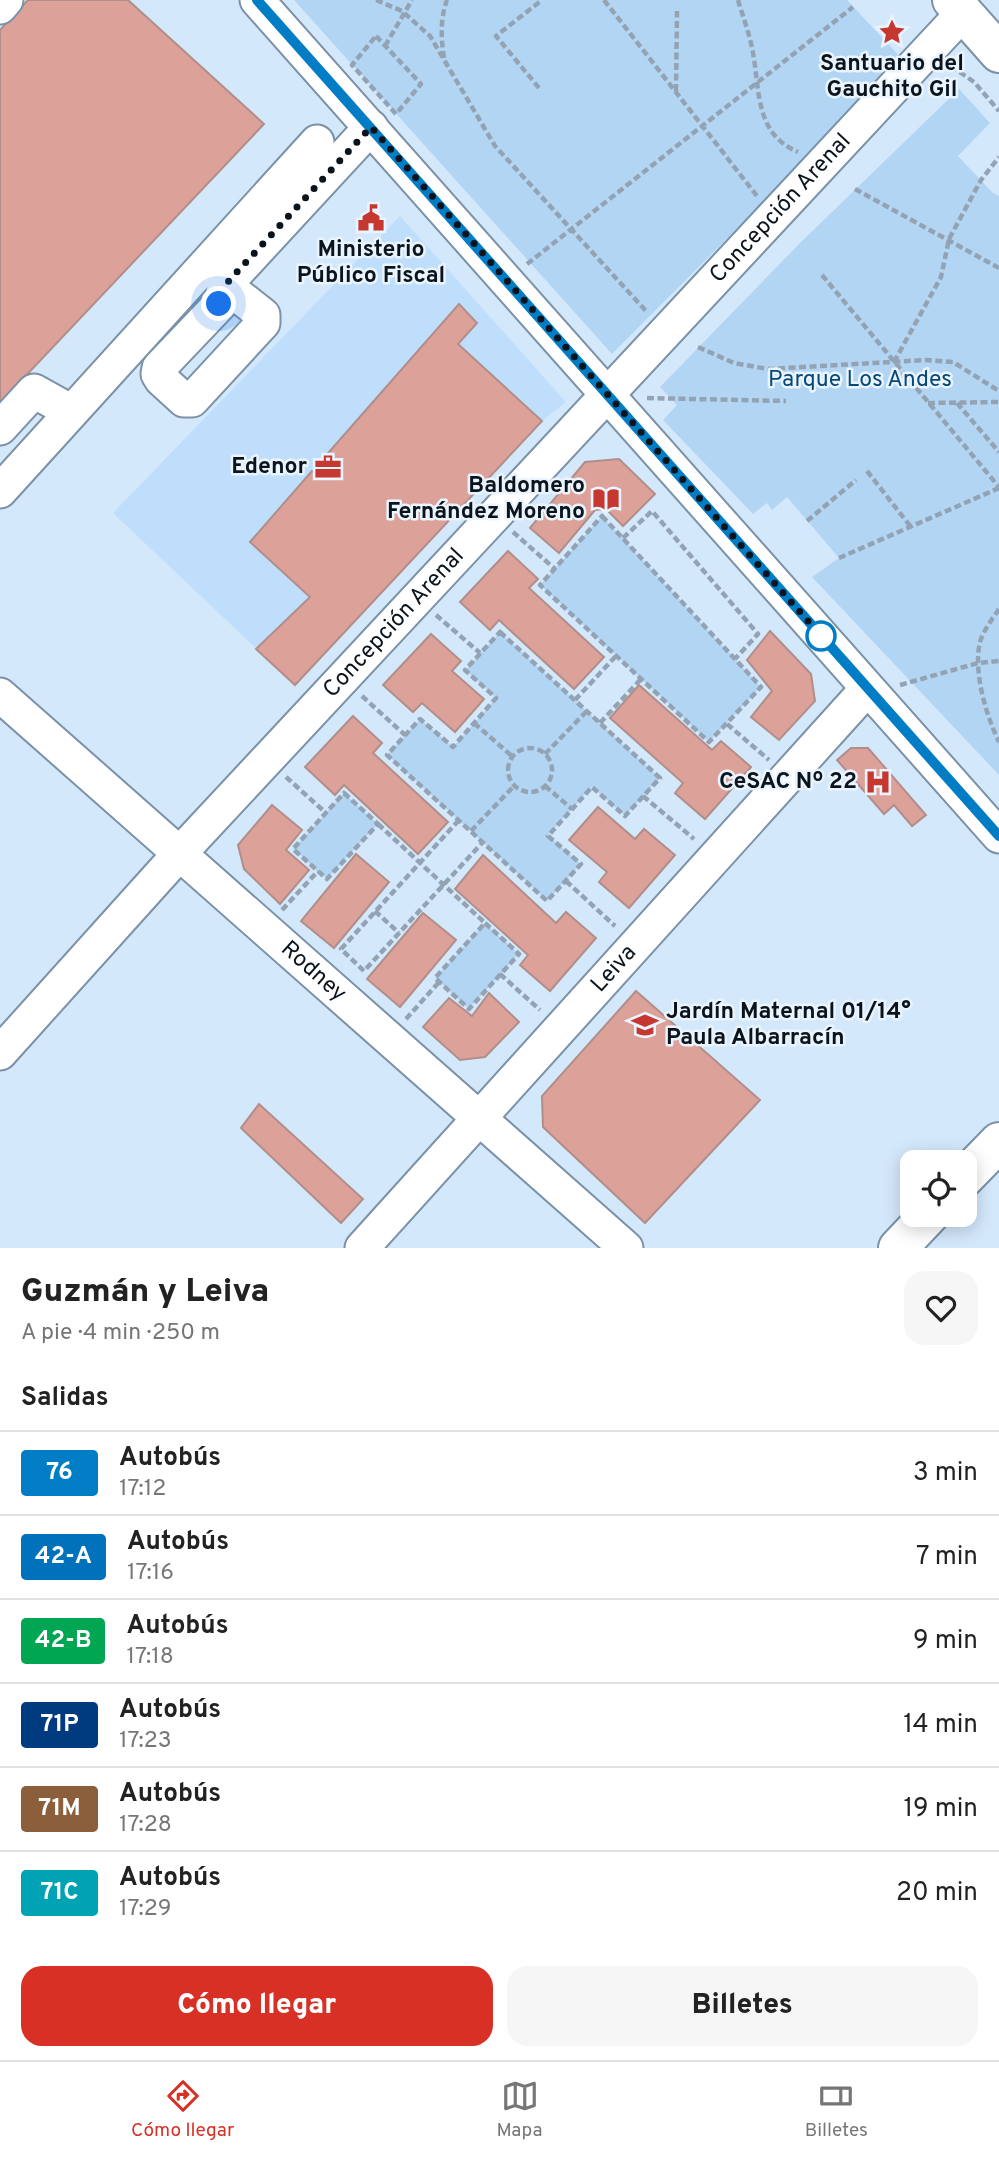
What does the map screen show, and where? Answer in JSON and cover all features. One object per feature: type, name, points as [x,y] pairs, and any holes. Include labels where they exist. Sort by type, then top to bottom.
[{"type":"main road","points":[[957,6],[999,54]]},
{"type":"main road","points":[[977,1165],[999,1142]]},
{"type":"main road","points":[[898,1248],[918,1227]]},
{"type":"street","points":[[0,7],[6,0]]},
{"type":"street","points":[[257,0],[999,836]]},
{"type":"street","name":"Concepción Arenal","points":[[0,1053],[180,853],[774,215],[957,6]]},
{"type":"street","points":[[225,285],[371,127]]},
{"type":"street","points":[[0,491],[317,142]]},
{"type":"street","points":[[0,428],[34,391],[70,411]]},
{"type":"street","name":"Leiva","points":[[362,1248],[867,688]]},
{"type":"street","name":"Rodney","points":[[0,695],[626,1248]]},
{"type":"path","points":[[376,0],[402,10],[403,14],[430,36],[495,146],[650,316]]},
{"type":"path","points":[[385,46],[412,0]]},
{"type":"path","points":[[445,61],[441,36],[447,0]]},
{"type":"path","points":[[539,88],[496,36],[542,0]]},
{"type":"path","points":[[604,0],[774,215]]},
{"type":"path","points":[[738,0],[752,49],[761,114],[774,134],[787,147],[809,156]]},
{"type":"path","points":[[506,279],[853,6]]},
{"type":"path","points":[[676,92],[677,11]]},
{"type":"path","points":[[376,36],[385,46],[421,84],[396,114],[352,65],[376,36]]},
{"type":"path","points":[[894,362],[941,277],[949,239],[981,180],[999,157]]},
{"type":"path","points":[[855,189],[999,268]]},
{"type":"path","points":[[822,275],[999,488],[839,558]]},
{"type":"path","points":[[698,347],[734,363],[768,369],[926,360],[953,362],[983,378],[999,391]]},
{"type":"path","points":[[607,394],[673,400],[786,401]]},
{"type":"path","points":[[928,403],[999,402]]},
{"type":"path","points":[[957,403],[999,452]]},
{"type":"path","points":[[867,471],[911,527]]},
{"type":"path","points":[[807,521],[856,480]]},
{"type":"path","points":[[623,538],[652,511],[758,634],[735,659]]},
{"type":"path","points":[[494,516],[555,569]]},
{"type":"path","points":[[602,516],[761,687],[709,742],[540,585],[555,569],[602,516]]},
{"type":"path","points":[[417,598],[480,653]]},
{"type":"path","points":[[999,609],[980,639],[978,663],[988,719],[999,742]]},
{"type":"path","points":[[500,632],[660,778],[625,816],[592,787],[548,836],[580,864],[547,901],[387,755],[420,719],[453,747],[496,698],[465,670],[480,653],[500,632]]},
{"type":"path","points":[[575,700],[616,656]]},
{"type":"path","points":[[906,695],[897,685],[978,663],[999,661]]},
{"type":"path","points":[[343,678],[405,735]]},
{"type":"path","points":[[600,723],[641,679]]},
{"type":"path","points":[[545,754],[587,711]]},
{"type":"path","points":[[474,723],[513,757]]},
{"type":"path","points":[[727,724],[788,777]]},
{"type":"path","points":[[528,748],[540,750],[545,754],[552,766],[550,781],[533,792],[526,792],[514,786],[508,769],[513,757],[528,748]]},
{"type":"path","points":[[267,760],[326,813]]},
{"type":"path","points":[[471,831],[514,786]]},
{"type":"path","points":[[545,786],[572,809]]},
{"type":"path","points":[[378,824],[327,879],[293,849],[344,793],[378,824],[519,954],[469,1009],[435,978],[485,923]]},
{"type":"path","points":[[643,796],[715,858]]},
{"type":"path","points":[[459,820],[341,949],[364,971],[483,842]]},
{"type":"path","points":[[266,929],[318,871]]},
{"type":"path","points":[[566,881],[636,946]]},
{"type":"path","points":[[375,911],[399,933]]},
{"type":"path","points":[[500,974],[561,1030]]},
{"type":"path","points":[[390,1038],[439,982]]},
{"type":"shaded area","name":"Edenor","points":[[400,216],[566,402],[542,421],[295,685],[113,513]]},
{"type":"green space","points":[[294,0],[847,0],[904,61],[612,354]]},
{"type":"green space","name":"Parque Los Andes","points":[[959,89],[990,123],[958,156],[999,196],[999,775],[812,577],[839,558],[787,497],[772,510],[767,503],[753,514],[663,420],[677,405],[660,387],[800,243]]},
{"type":"green space","points":[[602,516],[761,687],[709,742],[540,585]]},
{"type":"green space","points":[[500,632],[660,778],[625,816],[592,787],[548,835],[581,864],[547,901],[387,755],[420,719],[453,747],[496,698],[465,670]]},
{"type":"green space","points":[[344,793],[378,824],[327,879],[293,849]]},
{"type":"green space","points":[[485,923],[519,954],[469,1009],[435,978]]},
{"type":"building","points":[[28,0],[128,0],[264,124],[0,403],[0,30]]},
{"type":"building","points":[[459,304],[477,323],[458,344],[542,421],[295,685],[256,649],[310,597],[250,542],[312,471],[321,479],[331,468],[322,460]]},
{"type":"building","points":[[619,459],[655,494],[623,526],[606,509],[595,510],[559,553],[530,528],[585,462]]},
{"type":"building","points":[[508,551],[538,579],[529,588],[604,657],[574,689],[499,620],[490,630],[460,602]]},
{"type":"building","points":[[770,631],[811,674],[815,701],[779,740],[751,717],[772,691],[747,660]]},
{"type":"building","points":[[431,634],[461,661],[452,671],[484,699],[455,732],[422,703],[413,712],[383,685]]},
{"type":"building","points":[[639,685],[712,750],[721,741],[751,767],[705,819],[675,793],[683,783],[610,718]]},
{"type":"building","points":[[353,716],[382,743],[373,753],[448,822],[418,854],[344,785],[335,795],[305,767]]},
{"type":"building","name":"CeSAC Nº 22","points":[[851,748],[868,748],[926,815],[912,826],[894,805],[884,814],[837,760]]},
{"type":"building","points":[[272,805],[302,830],[286,850],[309,870],[280,904],[244,869],[238,845]]},
{"type":"building","points":[[598,807],[635,839],[644,829],[675,855],[629,908],[599,882],[607,872],[569,840]]},
{"type":"building","points":[[356,854],[389,882],[334,948],[301,921]]},
{"type":"building","points":[[483,855],[556,923],[566,912],[596,938],[550,991],[520,965],[528,955],[455,889]]},
{"type":"building","points":[[423,913],[456,940],[400,1007],[367,979]]},
{"type":"building","points":[[636,991],[760,1100],[645,1223],[543,1127],[542,1096]]},
{"type":"building","points":[[489,993],[519,1022],[485,1057],[460,1060],[423,1027],[449,998],[472,1016]]},
{"type":"building","points":[[259,1104],[363,1199],[341,1223],[241,1128]]},
{"type":"bus line","name":"76","points":[[257,0],[999,836]]},
{"type":"place","name":"Santuario del Gauchito Gil","points":[[892,32]]},
{"type":"place","name":"Ministerio Público Fiscal","points":[[371,218]]},
{"type":"place","name":"Edenor","points":[[328,467]]},
{"type":"place","name":"Baldomero Fernández Moreno","points":[[606,499]]},
{"type":"place","name":"CeSAC Nº 22","points":[[878,782]]},
{"type":"place","name":"Jardín Maternal 01/14° Paula Albarracín","points":[[645,1025]]},
{"type":"route","points":[[219,304],[225,285],[371,127],[823,638],[821,636]]}]
